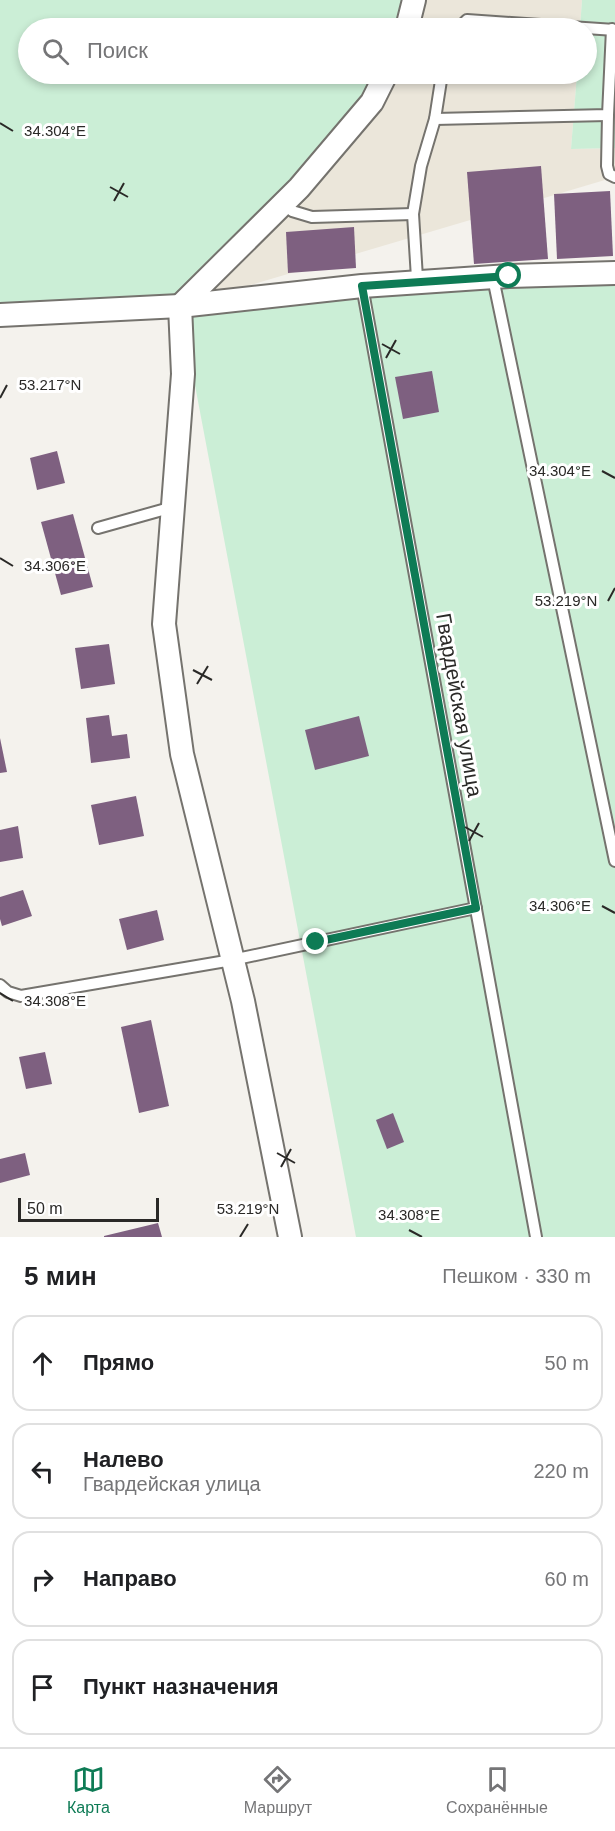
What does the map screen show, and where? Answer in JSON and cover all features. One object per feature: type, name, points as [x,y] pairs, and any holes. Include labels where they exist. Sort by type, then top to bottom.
[{"type":"street","points":[[410,18],[414,0]]},
{"type":"street","points":[[290,1237],[243,1001],[182,754],[164,624],[183,374],[180,306],[299,188],[372,102],[381,84]]},
{"type":"street","points":[[0,315],[180,306],[362,286],[615,273]]},
{"type":"lane","points":[[597,28],[613,29],[607,166],[609,174],[615,177]]},
{"type":"lane","points":[[417,278],[414,214],[421,166],[435,119],[440,84]]},
{"type":"lane","points":[[435,119],[608,115]]},
{"type":"lane","points":[[292,211],[312,217],[414,214]]},
{"type":"lane","points":[[493,278],[615,861]]},
{"type":"lane","name":"Гвардейская улица","points":[[362,286],[536,1237]]},
{"type":"lane","points":[[98,528],[173,507]]},
{"type":"lane","points":[[0,985],[8,992],[21,996],[232,960],[476,908]]},
{"type":"shaded area","points":[[414,0],[582,0],[581,18],[410,18]]},
{"type":"shaded area","points":[[379,84],[576,84],[571,149],[615,148],[615,177],[180,306],[292,211]]},
{"type":"green space","points":[[0,0],[414,0],[410,18],[18,18],[18,84],[377,84],[181,305],[615,273],[615,1237],[356,1237],[180,306],[0,315]]},
{"type":"green space","points":[[582,0],[615,0],[615,148],[571,149],[576,84],[597,84],[597,18],[581,18]]},
{"type":"building","points":[[541,166],[548,259],[474,264],[467,172]]},
{"type":"building","points":[[610,191],[613,256],[557,259],[554,194]]},
{"type":"building","points":[[354,227],[356,268],[288,273],[286,232]]},
{"type":"building","points":[[432,371],[439,412],[403,419],[395,377]]},
{"type":"building","points":[[57,451],[65,483],[37,490],[30,458]]},
{"type":"building","points":[[73,514],[93,587],[61,595],[41,522]]},
{"type":"building","points":[[109,644],[115,684],[81,689],[75,648]]},
{"type":"building","points":[[109,715],[112,736],[127,734],[130,758],[91,763],[86,718]]},
{"type":"building","points":[[359,716],[369,756],[315,770],[305,730]]},
{"type":"building","points":[[0,738],[7,772],[0,773]]},
{"type":"building","points":[[136,796],[144,836],[99,845],[91,805]]},
{"type":"building","points":[[18,826],[23,858],[0,862],[0,830]]},
{"type":"building","points":[[23,890],[32,916],[2,926],[0,897]]},
{"type":"building","points":[[157,910],[164,940],[127,950],[119,919]]},
{"type":"building","points":[[151,1020],[169,1106],[139,1113],[121,1027]]},
{"type":"building","points":[[45,1052],[52,1084],[26,1089],[19,1057]]},
{"type":"building","points":[[393,1113],[404,1142],[387,1149],[376,1120]]},
{"type":"building","points":[[25,1153],[30,1175],[0,1183],[0,1159]]},
{"type":"building","points":[[158,1223],[162,1237],[104,1237],[104,1236]]},
{"type":"route","points":[[316,942],[476,908],[362,286],[509,276]]}]
